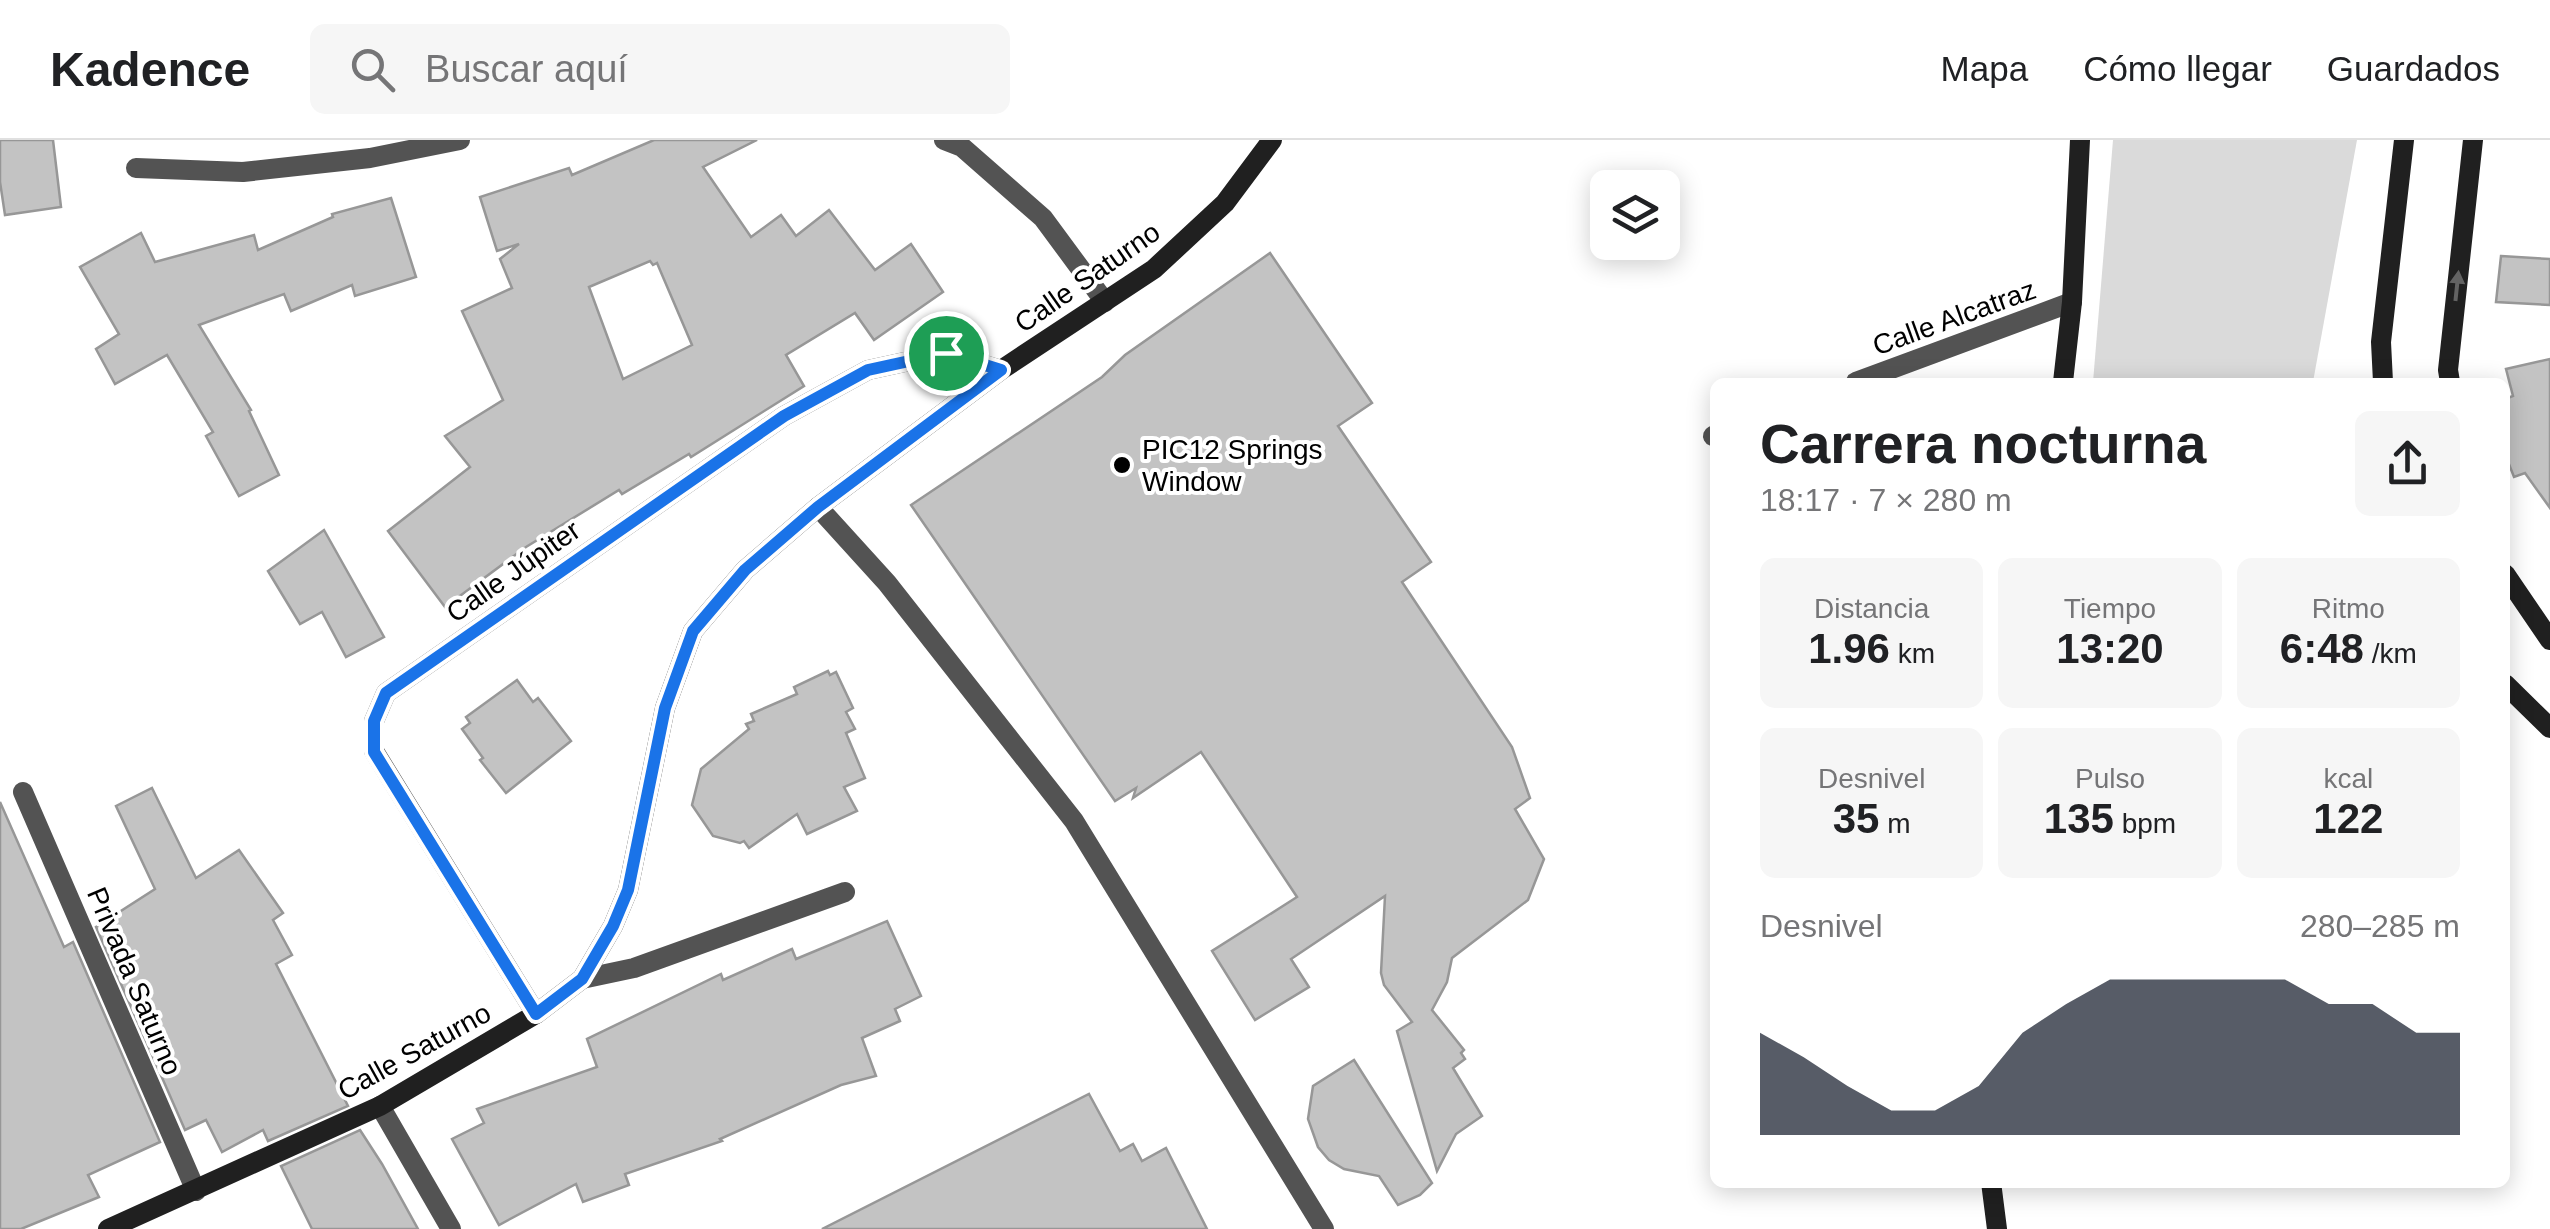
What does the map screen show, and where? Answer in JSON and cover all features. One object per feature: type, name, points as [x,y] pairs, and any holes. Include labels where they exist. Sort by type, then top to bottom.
[{"type":"main road","name":"Calle Saturno","points":[[108,1229],[380,1106],[536,1014],[582,979],[613,926],[628,890],[665,708],[693,631],[745,570],[818,507],[1001,370],[1154,269],[1225,203],[1272,140]]},
{"type":"main road","points":[[2063,378],[2072,302],[2080,140]]},
{"type":"main road","points":[[2383,378],[2382,342],[2404,140]]},
{"type":"main road","points":[[2449,378],[2473,140]]},
{"type":"main road","points":[[2510,581],[2550,640]]},
{"type":"main road","points":[[2510,689],[2550,728]]},
{"type":"main road","points":[[1991,1188],[1997,1229]]},
{"type":"street","points":[[136,168],[243,172],[370,158],[460,140]]},
{"type":"street","points":[[944,140],[962,147],[1043,218],[1106,302]]},
{"type":"street","name":"Calle Alcatraz","points":[[1867,378],[2072,302]]},
{"type":"street","name":"Calle Júpiter","points":[[536,1014],[374,752],[374,721],[386,693],[784,416],[868,370],[946,353],[1001,370]]},
{"type":"street","points":[[818,507],[887,583],[1074,821],[1324,1229]]},
{"type":"street","name":"Privada Saturno","points":[[24,792],[196,1191]]},
{"type":"street","points":[[582,979],[634,968],[845,892]]},
{"type":"street","points":[[380,1106],[450,1229]]},
{"type":"shaded area","points":[[2113,140],[2357,140],[2314,378],[2093,378]]},
{"type":"building","points":[[0,140],[53,140],[61,207],[5,215]]},
{"type":"building","points":[[654,140],[757,140],[703,167],[751,237],[781,215],[796,236],[829,210],[875,270],[911,244],[943,292],[874,340],[855,313],[786,355],[804,386],[691,457],[689,454],[622,494],[619,490],[526,547],[445,607],[388,531],[470,467],[445,436],[503,400],[462,311],[512,288],[500,259],[519,244],[497,251],[480,197],[569,168],[572,175]],"holes":[[[650,261],[653,265],[657,263],[692,345],[623,379],[589,287]]]},
{"type":"building","points":[[391,198],[416,277],[355,296],[352,285],[291,311],[284,294],[199,325],[251,410],[279,475],[239,496],[206,436],[213,432],[167,355],[115,384],[96,349],[119,334],[80,267],[141,233],[155,262],[254,235],[258,250],[333,217],[332,214]]},
{"type":"building","points":[[1270,253],[1372,403],[1338,426],[1431,562],[1402,582],[1512,747],[1530,798],[1515,809],[1544,859],[1528,900],[1452,958],[1447,982],[1432,1010],[1464,1050],[1461,1053],[1465,1059],[1453,1068],[1482,1116],[1456,1134],[1437,1171],[1397,1031],[1412,1022],[1384,985],[1381,973],[1385,896],[1291,959],[1309,987],[1255,1020],[1212,951],[1297,897],[1201,752],[1133,798],[1136,788],[1115,801],[911,505],[1102,377],[1125,355]]},
{"type":"building","points":[[2501,256],[2550,259],[2550,305],[2496,302]]},
{"type":"building","points":[[2550,359],[2550,508],[2525,473],[2514,477],[2510,467],[2513,396],[2506,369]]},
{"type":"building","points":[[324,530],[384,637],[346,657],[322,612],[300,624],[268,571]]},
{"type":"building","points":[[828,671],[830,675],[836,672],[853,708],[846,712],[855,729],[846,733],[865,778],[844,787],[857,811],[807,834],[797,814],[749,848],[744,841],[713,836],[692,805],[701,769],[749,729],[746,724],[754,721],[751,714],[797,694],[794,687]]},
{"type":"building","points":[[517,680],[533,702],[538,698],[571,741],[506,793],[462,729],[470,723],[466,717]]},
{"type":"building","points":[[152,788],[196,878],[239,850],[283,913],[273,920],[292,955],[276,964],[348,1106],[268,1141],[263,1130],[222,1152],[206,1120],[185,1130],[96,927],[155,889],[116,806]]},
{"type":"building","points":[[0,802],[64,947],[73,942],[160,1142],[88,1175],[99,1197],[21,1229],[0,1229]]},
{"type":"building","points":[[887,921],[921,996],[895,1009],[900,1021],[862,1038],[876,1076],[841,1085],[722,1141],[625,1174],[629,1185],[583,1202],[576,1184],[499,1225],[452,1139],[484,1123],[477,1109],[597,1067],[587,1039],[721,974],[723,980],[792,949],[796,959]]},
{"type":"building","points":[[1354,1060],[1432,1183],[1420,1195],[1398,1205],[1379,1176],[1344,1169],[1329,1160],[1318,1147],[1308,1119],[1313,1086]]},
{"type":"building","points":[[1089,1094],[1120,1151],[1133,1144],[1142,1161],[1166,1148],[1207,1229],[822,1229]]},
{"type":"building","points":[[360,1130],[418,1229],[312,1229],[281,1166]]},
{"type":"place","name":"PIC12 Springs Window","points":[[1122,465]]},
{"type":"route","points":[[946,353],[1001,370],[818,507],[745,570],[693,631],[665,708],[628,890],[613,926],[582,979],[536,1014],[374,752],[374,721],[386,693],[784,416],[868,370],[946,353]]}]
